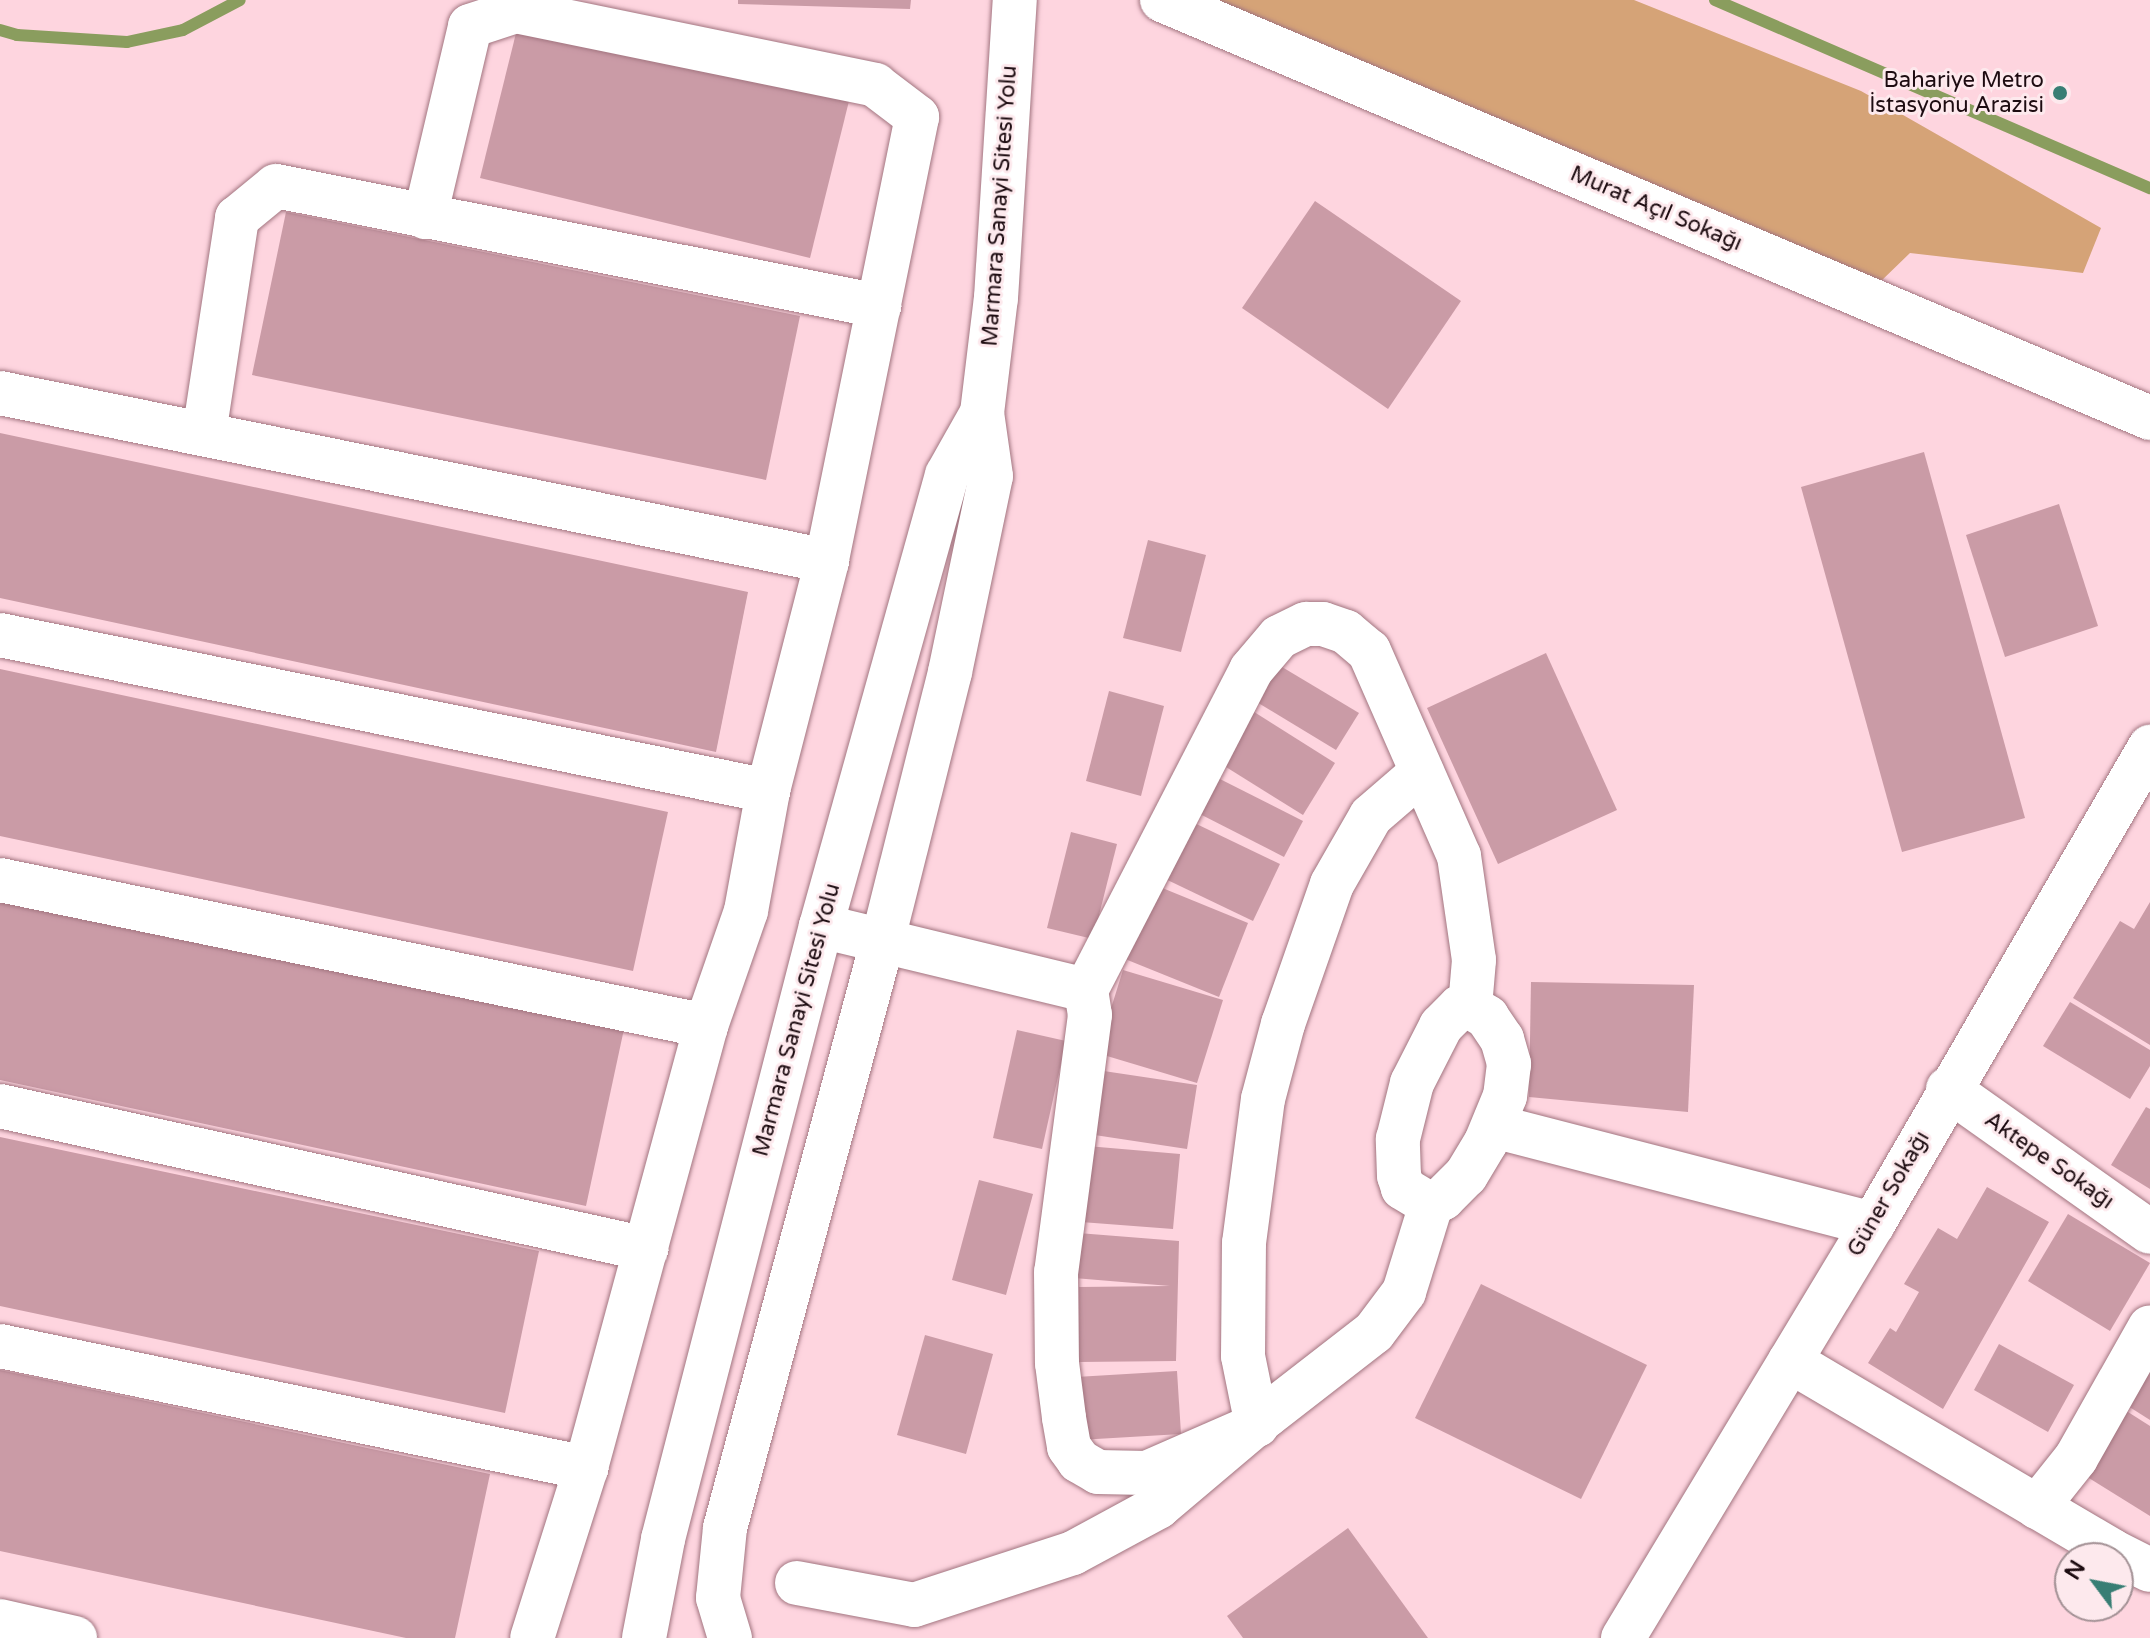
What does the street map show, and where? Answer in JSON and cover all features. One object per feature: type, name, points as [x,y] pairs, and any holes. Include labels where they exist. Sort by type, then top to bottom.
[{"type":"street","name":"Marmara Sanayi Sitesi Yolu","points":[[730,1638],[718,1598],[725,1528],[883,939],[950,672],[991,476],[982,413],[996,298],[1015,0]]},
{"type":"street","name":"Murat Açıl Sokağı","points":[[1162,0],[2150,418]]},
{"type":"street","points":[[425,217],[470,26],[516,11],[875,85],[917,117],[827,561],[768,791],[746,911],[706,1026],[586,1468],[532,1638]]},
{"type":"street","points":[[204,434],[237,218],[276,186],[879,306]]},
{"type":"street","points":[[0,393],[827,561]]},
{"type":"street","name":"Marmara Sanayi Sitesi Yolu","points":[[644,1638],[663,1539],[821,926],[947,475],[982,413]]},
{"type":"street","points":[[1257,1425],[1147,1473],[1098,1472],[1079,1461],[1069,1447],[1057,1363],[1056,1272],[1090,1015],[1086,990],[1251,670],[1279,637],[1292,629],[1323,624],[1346,632],[1369,651],[1459,856],[1474,960],[1470,1007]]},
{"type":"street","points":[[0,635],[768,791]]},
{"type":"street","name":"Güner Sokağı","points":[[1623,1638],[1873,1224],[1948,1089],[2150,747]]},
{"type":"street","points":[[1257,1425],[1243,1356],[1244,1243],[1263,1099],[1283,1024],[1332,884],[1371,816],[1422,772]]},
{"type":"street","points":[[0,880],[706,1026]]},
{"type":"street","points":[[821,926],[1086,990]]},
{"type":"street","points":[[797,1583],[914,1605],[1073,1553],[1158,1507],[1374,1332],[1404,1292],[1431,1205],[1443,1198],[1466,1175],[1505,1096],[1509,1064],[1502,1039],[1487,1017],[1470,1007],[1460,1007],[1441,1026],[1412,1083],[1402,1115],[1398,1139],[1399,1176],[1403,1188],[1431,1205]]},
{"type":"street","name":"Aktepe Sokağı","points":[[1948,1089],[2150,1232]]},
{"type":"street","points":[[0,1106],[646,1249]]},
{"type":"street","points":[[1496,1119],[1505,1129],[1873,1224]]},
{"type":"street","points":[[2037,1507],[2076,1458],[2150,1327]]},
{"type":"street","points":[[0,1346],[586,1468]]},
{"type":"street","points":[[1790,1361],[2150,1570]]},
{"type":"street","points":[[0,1621],[75,1638]]},
{"type":"shaded area","points":[[1200,0],[1634,0],[1861,91],[2101,228],[2083,273],[1910,253],[1879,283]]},
{"type":"building","points":[[738,0],[911,0],[910,9],[738,4]]},
{"type":"building","points":[[520,17],[850,97],[810,258],[480,178]]},
{"type":"building","points":[[1315,201],[1461,301],[1388,409],[1242,308]]},
{"type":"building","points":[[286,212],[800,316],[766,480],[252,375]]},
{"type":"building","points":[[0,433],[748,592],[716,752],[0,598]]},
{"type":"building","points":[[1924,452],[2025,818],[1902,852],[1801,487]]},
{"type":"building","points":[[2059,504],[2098,626],[2005,657],[1966,535]]},
{"type":"building","points":[[1148,540],[1206,555],[1181,652],[1123,638]]},
{"type":"building","points":[[1546,653],[1617,810],[1498,864],[1427,708]]},
{"type":"building","points":[[1272,661],[1359,713],[1336,750],[1250,698]]},
{"type":"building","points":[[0,669],[668,812],[633,971],[0,836]]},
{"type":"building","points":[[1109,691],[1164,706],[1141,796],[1086,781]]},
{"type":"building","points":[[1251,710],[1335,763],[1303,815],[1218,762]]},
{"type":"building","points":[[1208,773],[1303,821],[1284,857],[1190,809]]},
{"type":"building","points":[[1184,818],[1280,864],[1253,921],[1157,875]]},
{"type":"building","points":[[1071,832],[1117,844],[1093,939],[1047,928]]},
{"type":"building","points":[[1155,885],[1248,923],[1219,997],[1125,959]]},
{"type":"building","points":[[0,895],[624,1029],[586,1206],[0,1080]]},
{"type":"building","points":[[2150,902],[2150,1045],[2073,998],[2120,921],[2134,929]]},
{"type":"building","points":[[1123,970],[1223,1000],[1197,1083],[1097,1053]]},
{"type":"building","points":[[1531,982],[1694,985],[1688,1112],[1529,1097]]},
{"type":"building","points":[[2070,1002],[2150,1050],[2150,1066],[2130,1099],[2043,1046]]},
{"type":"building","points":[[1017,1030],[1066,1041],[1042,1149],[993,1138]]},
{"type":"building","points":[[1097,1070],[1197,1085],[1187,1149],[1088,1134]]},
{"type":"building","points":[[2146,1107],[2150,1109],[2150,1189],[2111,1165]]},
{"type":"building","points":[[0,1137],[539,1251],[505,1413],[0,1306]]},
{"type":"building","points":[[1087,1146],[1180,1154],[1173,1229],[1081,1222]]},
{"type":"building","points":[[979,1180],[1033,1194],[1006,1295],[952,1280]]},
{"type":"building","points":[[1987,1187],[2049,1222],[1943,1409],[1868,1363],[1890,1328],[1896,1332],[1919,1292],[1904,1284],[1938,1228],[1957,1239]]},
{"type":"building","points":[[2068,1214],[2150,1263],[2110,1331],[2028,1281]]},
{"type":"building","points":[[1078,1233],[1179,1241],[1176,1361],[1079,1362],[1079,1287],[1170,1286],[1074,1278]]},
{"type":"building","points":[[1481,1284],[1647,1365],[1581,1499],[1415,1418]]},
{"type":"building","points":[[925,1335],[993,1354],[966,1454],[897,1435]]},
{"type":"building","points":[[1999,1344],[2074,1385],[2048,1432],[1974,1390]]},
{"type":"building","points":[[2150,1352],[2150,1420],[2120,1401]]},
{"type":"building","points":[[0,1370],[490,1474],[455,1638],[406,1638],[0,1551]]},
{"type":"building","points":[[1177,1371],[1181,1434],[1079,1440],[1076,1377]]},
{"type":"building","points":[[2117,1405],[2150,1426],[2150,1516],[2076,1470]]},
{"type":"building","points":[[1348,1528],[1428,1638],[1243,1638],[1227,1616]]},
{"type":"waterway","points":[[0,30],[17,35],[127,42],[183,30],[240,0]]},
{"type":"waterway","points":[[1715,0],[2150,188]]},
{"type":"place","name":"Bahariye Metro İstasyonu Arazisi","points":[[2060,93]]}]
